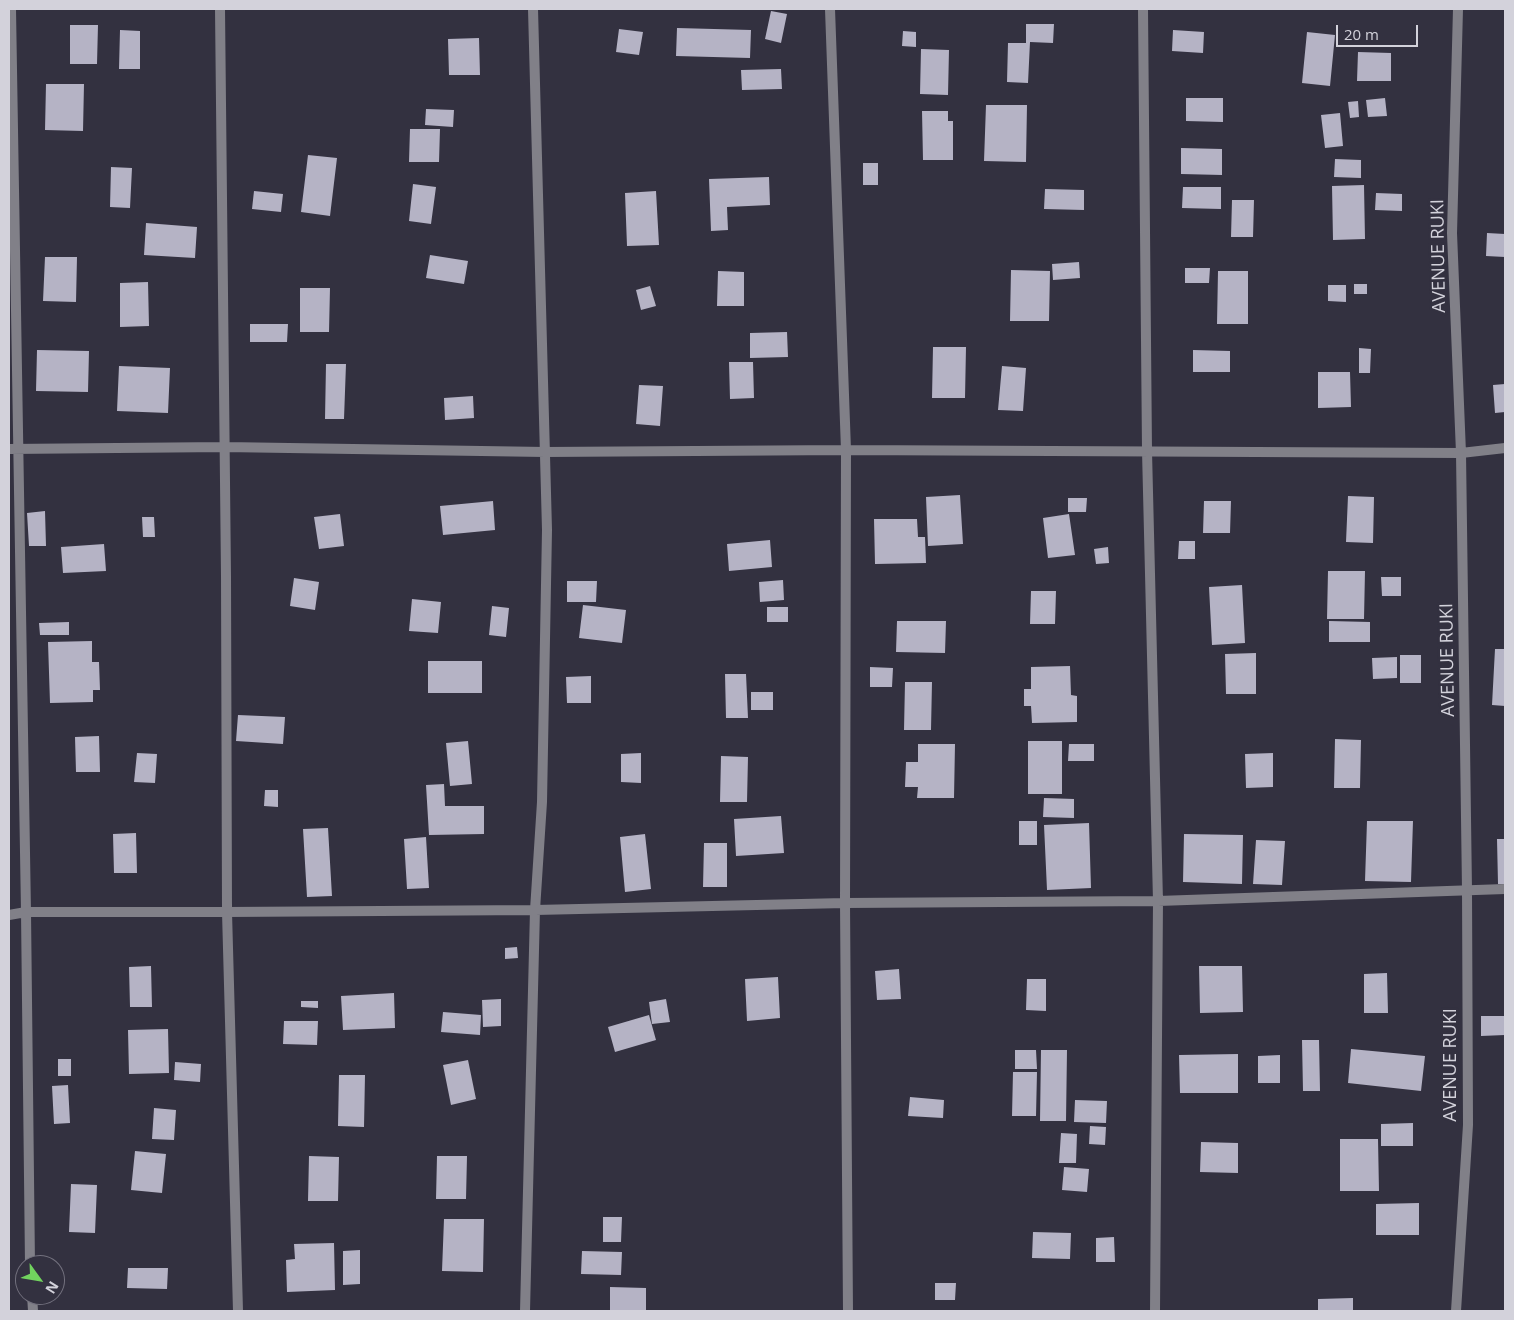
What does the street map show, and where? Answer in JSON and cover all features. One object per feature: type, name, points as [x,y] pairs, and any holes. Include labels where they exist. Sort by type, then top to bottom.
[{"type":"street","points":[[11,9],[14,449],[26,912],[30,1255]]},
{"type":"street","points":[[220,9],[225,448],[227,912],[238,1311]]},
{"type":"street","points":[[525,1311],[534,910],[542,802],[547,530],[533,9]]},
{"type":"street","points":[[830,9],[846,450],[845,903],[848,1311]]},
{"type":"street","points":[[1143,9],[1147,451],[1158,901],[1155,1311]]},
{"type":"street","name":"AVENUE RUKI","points":[[1456,1311],[1468,1125],[1461,453],[1452,233],[1458,9]]},
{"type":"street","points":[[14,449],[225,448],[545,452],[846,450],[1461,453],[1505,448]]},
{"type":"street","points":[[9,915],[26,912],[534,910],[845,903],[1158,901],[1505,889]]},
{"type":"building","points":[[771,11],[787,14],[781,43],[765,39]]},
{"type":"building","points":[[1026,24],[1054,24],[1053,43],[1030,42],[1028,83],[1007,82],[1008,43],[1026,43]]},
{"type":"building","points":[[70,25],[98,25],[97,64],[70,64]]},
{"type":"building","points":[[677,28],[751,30],[750,58],[676,56]]},
{"type":"building","points":[[619,29],[643,32],[639,55],[616,52]]},
{"type":"building","points":[[120,30],[140,31],[140,69],[119,69]]},
{"type":"building","points":[[1173,30],[1204,32],[1203,53],[1172,51]]},
{"type":"building","points":[[903,31],[916,32],[916,47],[902,46]]},
{"type":"building","points":[[1307,32],[1335,35],[1330,86],[1302,83]]},
{"type":"building","points":[[479,38],[480,75],[449,75],[448,39]]},
{"type":"building","points":[[921,49],[949,50],[948,95],[920,94]]},
{"type":"building","points":[[1358,52],[1391,53],[1391,81],[1357,81]]},
{"type":"building","points":[[781,69],[782,89],[742,90],[741,70]]},
{"type":"building","points":[[46,84],[84,84],[83,131],[45,130]]},
{"type":"building","points":[[1186,98],[1223,98],[1223,122],[1186,121]]},
{"type":"building","points":[[1385,98],[1387,116],[1368,117],[1366,100]]},
{"type":"building","points":[[1358,101],[1359,117],[1350,118],[1348,102]]},
{"type":"building","points":[[986,105],[1027,105],[1026,162],[984,161]]},
{"type":"building","points":[[426,109],[454,110],[453,127],[425,125]]},
{"type":"building","points":[[922,111],[948,111],[948,121],[953,121],[953,160],[923,160]]},
{"type":"building","points":[[1340,113],[1343,146],[1325,148],[1321,115]]},
{"type":"building","points":[[410,129],[440,129],[439,162],[409,162]]},
{"type":"building","points":[[1181,148],[1222,149],[1222,175],[1181,174]]},
{"type":"building","points":[[308,155],[337,158],[330,216],[301,212]]},
{"type":"building","points":[[1335,159],[1361,160],[1361,178],[1334,177]]},
{"type":"building","points":[[863,163],[878,163],[878,185],[863,185]]},
{"type":"building","points":[[111,167],[132,168],[130,208],[110,207]]},
{"type":"building","points":[[769,177],[770,205],[727,207],[728,230],[711,231],[709,179]]},
{"type":"building","points":[[413,184],[436,187],[431,224],[409,221]]},
{"type":"building","points":[[1364,185],[1365,239],[1333,240],[1332,186]]},
{"type":"building","points":[[1183,187],[1221,187],[1221,209],[1182,208]]},
{"type":"building","points":[[1045,189],[1084,190],[1084,210],[1044,209]]},
{"type":"building","points":[[254,191],[283,194],[281,212],[252,209]]},
{"type":"building","points":[[656,191],[659,245],[627,246],[625,193]]},
{"type":"building","points":[[1376,193],[1402,194],[1402,211],[1375,210]]},
{"type":"building","points":[[1232,200],[1254,200],[1253,237],[1231,237]]},
{"type":"building","points":[[146,223],[197,227],[195,258],[144,255]]},
{"type":"building","points":[[1487,233],[1505,234],[1505,257],[1486,256]]},
{"type":"building","points":[[430,255],[468,261],[464,284],[426,278]]},
{"type":"building","points":[[45,257],[77,257],[76,302],[43,301]]},
{"type":"building","points":[[1079,262],[1080,278],[1053,280],[1052,264]]},
{"type":"building","points":[[1185,268],[1210,268],[1209,283],[1185,283]]},
{"type":"building","points":[[1011,270],[1050,271],[1049,321],[1010,321]]},
{"type":"building","points":[[718,271],[744,272],[744,306],[717,306]]},
{"type":"building","points":[[1218,271],[1248,271],[1248,324],[1217,324]]},
{"type":"building","points":[[148,282],[149,326],[120,327],[120,283]]},
{"type":"building","points":[[1354,284],[1367,284],[1367,294],[1354,294]]},
{"type":"building","points":[[1328,285],[1346,285],[1346,302],[1328,301]]},
{"type":"building","points":[[650,286],[656,306],[641,310],[636,290]]},
{"type":"building","points":[[300,288],[330,288],[329,332],[300,332]]},
{"type":"building","points":[[250,324],[288,324],[287,342],[250,342]]},
{"type":"building","points":[[787,332],[788,357],[750,358],[750,333]]},
{"type":"building","points":[[933,347],[966,347],[965,398],[932,398]]},
{"type":"building","points":[[1359,348],[1371,349],[1370,373],[1359,373]]},
{"type":"building","points":[[37,350],[89,351],[88,392],[36,391]]},
{"type":"building","points":[[1193,350],[1230,351],[1230,372],[1193,372]]},
{"type":"building","points":[[729,362],[753,362],[754,398],[730,399]]},
{"type":"building","points":[[326,364],[346,364],[344,419],[325,419]]},
{"type":"building","points":[[119,366],[170,368],[168,413],[117,411]]},
{"type":"building","points":[[1002,366],[1026,368],[1023,411],[998,410]]},
{"type":"building","points":[[1318,372],[1350,372],[1351,407],[1318,408]]},
{"type":"building","points":[[1505,384],[1505,412],[1495,413],[1493,385]]},
{"type":"building","points":[[639,385],[663,386],[660,426],[636,424]]},
{"type":"building","points":[[473,396],[474,418],[445,420],[444,398]]},
{"type":"building","points":[[960,495],[963,544],[928,546],[926,497]]},
{"type":"building","points":[[1348,496],[1374,497],[1373,543],[1346,542]]},
{"type":"building","points":[[1068,498],[1087,498],[1086,512],[1068,512]]},
{"type":"building","points":[[493,501],[495,530],[443,535],[440,506]]},
{"type":"building","points":[[1204,501],[1231,501],[1230,533],[1203,533]]},
{"type":"building","points":[[45,511],[46,546],[29,546],[27,513]]},
{"type":"building","points":[[340,514],[344,546],[319,549],[314,517]]},
{"type":"building","points":[[1069,514],[1075,555],[1048,558],[1043,518]]},
{"type":"building","points":[[142,517],[154,517],[155,537],[143,537]]},
{"type":"building","points":[[874,519],[917,519],[918,537],[925,537],[926,563],[875,564]]},
{"type":"building","points":[[770,540],[772,567],[729,571],[727,544]]},
{"type":"building","points":[[1179,541],[1195,541],[1195,559],[1178,559]]},
{"type":"building","points":[[104,544],[106,571],[63,573],[61,547]]},
{"type":"building","points":[[1108,547],[1109,563],[1096,564],[1094,549]]},
{"type":"building","points":[[1328,571],[1365,571],[1364,619],[1327,619]]},
{"type":"building","points":[[1381,577],[1401,577],[1401,596],[1382,596]]},
{"type":"building","points":[[294,578],[319,582],[315,610],[290,606]]},
{"type":"building","points":[[783,580],[784,600],[760,602],[759,582]]},
{"type":"building","points":[[567,581],[597,581],[596,602],[567,602]]},
{"type":"building","points":[[1242,585],[1245,643],[1212,645],[1209,587]]},
{"type":"building","points":[[1031,591],[1056,591],[1055,624],[1030,624]]},
{"type":"building","points":[[412,599],[441,602],[438,633],[409,631]]},
{"type":"building","points":[[583,605],[626,610],[622,643],[579,638]]},
{"type":"building","points":[[492,606],[509,608],[506,637],[489,635]]},
{"type":"building","points":[[767,607],[788,607],[788,622],[767,622]]},
{"type":"building","points":[[897,621],[946,621],[945,653],[896,652]]},
{"type":"building","points":[[1329,621],[1370,622],[1370,642],[1329,642]]},
{"type":"building","points":[[69,622],[69,635],[40,635],[39,623]]},
{"type":"building","points":[[92,641],[92,662],[99,662],[100,690],[93,690],[93,702],[50,703],[48,642]]},
{"type":"building","points":[[1495,649],[1505,649],[1505,706],[1492,705]]},
{"type":"building","points":[[1256,653],[1256,694],[1226,694],[1225,654]]},
{"type":"building","points":[[1400,655],[1421,655],[1421,683],[1400,683]]},
{"type":"building","points":[[1397,657],[1397,678],[1373,679],[1372,658]]},
{"type":"building","points":[[428,661],[482,661],[482,693],[428,693]]},
{"type":"building","points":[[1070,666],[1071,695],[1077,696],[1077,722],[1032,723],[1031,706],[1024,706],[1024,689],[1031,689],[1031,667]]},
{"type":"building","points":[[870,667],[893,668],[892,687],[870,687]]},
{"type":"building","points":[[725,674],[746,674],[748,718],[726,718]]},
{"type":"building","points":[[591,676],[591,703],[567,703],[566,677]]},
{"type":"building","points":[[905,682],[932,682],[931,730],[904,730]]},
{"type":"building","points":[[751,692],[773,692],[773,710],[751,710]]},
{"type":"building","points":[[238,715],[285,717],[283,744],[236,741]]},
{"type":"building","points":[[99,736],[100,772],[76,772],[75,737]]},
{"type":"building","points":[[1335,739],[1361,740],[1360,788],[1334,788]]},
{"type":"building","points":[[468,741],[472,784],[450,786],[446,743]]},
{"type":"building","points":[[1028,741],[1062,741],[1062,794],[1028,794]]},
{"type":"building","points":[[918,744],[955,744],[954,798],[917,798],[918,787],[905,787],[906,762],[918,762]]},
{"type":"building","points":[[1069,744],[1094,744],[1094,761],[1068,761]]},
{"type":"building","points":[[137,753],[157,754],[155,783],[134,782]]},
{"type":"building","points":[[641,753],[641,783],[621,782],[621,754]]},
{"type":"building","points":[[1273,753],[1273,787],[1246,788],[1245,754]]},
{"type":"building","points":[[721,756],[748,757],[747,802],[720,802]]},
{"type":"building","points":[[444,784],[445,806],[484,806],[484,834],[429,835],[426,785]]},
{"type":"building","points":[[265,790],[278,790],[278,807],[264,806]]},
{"type":"building","points":[[1044,798],[1074,799],[1074,818],[1043,817]]},
{"type":"building","points":[[781,816],[784,853],[736,856],[734,819]]},
{"type":"building","points":[[1019,821],[1037,821],[1037,845],[1019,845]]},
{"type":"building","points":[[1367,821],[1413,821],[1411,882],[1365,881]]},
{"type":"building","points":[[1089,823],[1091,888],[1047,890],[1044,825]]},
{"type":"building","points":[[328,828],[332,896],[307,897],[303,829]]},
{"type":"building","points":[[136,833],[137,873],[114,873],[113,834]]},
{"type":"building","points":[[645,834],[651,889],[625,892],[620,837]]},
{"type":"building","points":[[1184,834],[1243,835],[1242,884],[1183,882]]},
{"type":"building","points":[[426,837],[429,888],[407,889],[404,839]]},
{"type":"building","points":[[1497,839],[1505,839],[1505,884],[1498,884]]},
{"type":"building","points":[[1256,840],[1285,841],[1282,885],[1253,884]]},
{"type":"building","points":[[704,843],[727,843],[727,887],[703,887]]},
{"type":"building","points":[[517,947],[518,958],[505,959],[505,948]]},
{"type":"building","points":[[151,966],[152,1007],[130,1007],[129,967]]},
{"type":"building","points":[[1199,966],[1242,966],[1243,1012],[1200,1013]]},
{"type":"building","points":[[899,969],[901,999],[877,1000],[875,971]]},
{"type":"building","points":[[1387,973],[1388,1013],[1364,1013],[1364,974]]},
{"type":"building","points":[[778,977],[780,1018],[747,1021],[745,979]]},
{"type":"building","points":[[1027,979],[1046,979],[1046,1011],[1026,1010]]},
{"type":"building","points":[[394,993],[395,1028],[343,1030],[341,996]]},
{"type":"building","points":[[501,999],[501,1026],[483,1027],[482,1000]]},
{"type":"building","points":[[666,999],[670,1022],[652,1024],[649,1002]]},
{"type":"building","points":[[301,1001],[318,1001],[318,1008],[301,1007]]},
{"type":"building","points":[[443,1012],[481,1015],[480,1035],[441,1032]]},
{"type":"building","points":[[649,1015],[656,1040],[615,1052],[608,1027]]},
{"type":"building","points":[[1481,1016],[1505,1016],[1505,1035],[1481,1036]]},
{"type":"building","points":[[284,1021],[318,1021],[317,1045],[283,1044]]},
{"type":"building","points":[[168,1029],[169,1073],[129,1074],[128,1030]]},
{"type":"building","points":[[1302,1040],[1319,1040],[1320,1091],[1303,1091]]},
{"type":"building","points":[[1351,1049],[1425,1056],[1421,1091],[1348,1083]]},
{"type":"building","points":[[1015,1050],[1036,1050],[1037,1069],[1015,1069]]},
{"type":"building","points":[[1041,1050],[1067,1050],[1066,1121],[1040,1121]]},
{"type":"building","points":[[1238,1054],[1238,1093],[1180,1093],[1179,1055]]},
{"type":"building","points":[[1280,1055],[1280,1083],[1258,1083],[1258,1056]]},
{"type":"building","points":[[58,1059],[71,1059],[71,1076],[58,1076]]},
{"type":"building","points":[[468,1060],[476,1099],[451,1105],[443,1065]]},
{"type":"building","points":[[175,1062],[201,1064],[200,1082],[174,1080]]},
{"type":"building","points":[[1013,1072],[1037,1072],[1036,1116],[1012,1116]]},
{"type":"building","points":[[339,1075],[365,1075],[364,1127],[338,1126]]},
{"type":"building","points":[[68,1085],[70,1123],[54,1124],[52,1086]]},
{"type":"building","points":[[910,1097],[944,1100],[943,1118],[908,1116]]},
{"type":"building","points":[[1075,1100],[1107,1101],[1106,1123],[1074,1122]]},
{"type":"building","points":[[154,1108],[176,1110],[174,1140],[152,1139]]},
{"type":"building","points":[[1413,1123],[1413,1146],[1381,1146],[1381,1124]]},
{"type":"building","points":[[1090,1126],[1106,1127],[1105,1145],[1089,1144]]},
{"type":"building","points":[[1061,1133],[1077,1134],[1076,1163],[1059,1163]]},
{"type":"building","points":[[1340,1139],[1378,1139],[1379,1191],[1340,1191]]},
{"type":"building","points":[[1201,1142],[1238,1143],[1238,1173],[1200,1172]]},
{"type":"building","points":[[135,1151],[166,1154],[162,1193],[131,1190]]},
{"type":"building","points":[[309,1156],[339,1157],[338,1201],[308,1201]]},
{"type":"building","points":[[437,1156],[467,1156],[466,1199],[436,1199]]},
{"type":"building","points":[[1064,1167],[1089,1169],[1087,1192],[1062,1190]]},
{"type":"building","points":[[71,1184],[97,1185],[95,1233],[69,1232]]},
{"type":"building","points":[[1419,1203],[1419,1235],[1376,1235],[1376,1204]]},
{"type":"building","points":[[603,1217],[622,1217],[621,1242],[603,1242]]},
{"type":"building","points":[[444,1219],[484,1219],[483,1272],[442,1271]]},
{"type":"building","points":[[1033,1232],[1071,1233],[1070,1259],[1032,1258]]},
{"type":"building","points":[[1114,1237],[1115,1262],[1096,1262],[1096,1238]]},
{"type":"building","points":[[334,1243],[335,1290],[287,1292],[286,1260],[295,1259],[294,1244]]},
{"type":"building","points":[[360,1250],[360,1284],[343,1285],[343,1251]]},
{"type":"building","points":[[582,1251],[622,1252],[621,1275],[581,1274]]},
{"type":"building","points":[[128,1268],[168,1268],[167,1289],[127,1288]]},
{"type":"building","points":[[935,1283],[956,1283],[955,1300],[935,1300]]},
{"type":"building","points":[[610,1287],[646,1288],[646,1311],[610,1311]]},
{"type":"building","points":[[1353,1298],[1353,1311],[1318,1311],[1318,1299]]}]
